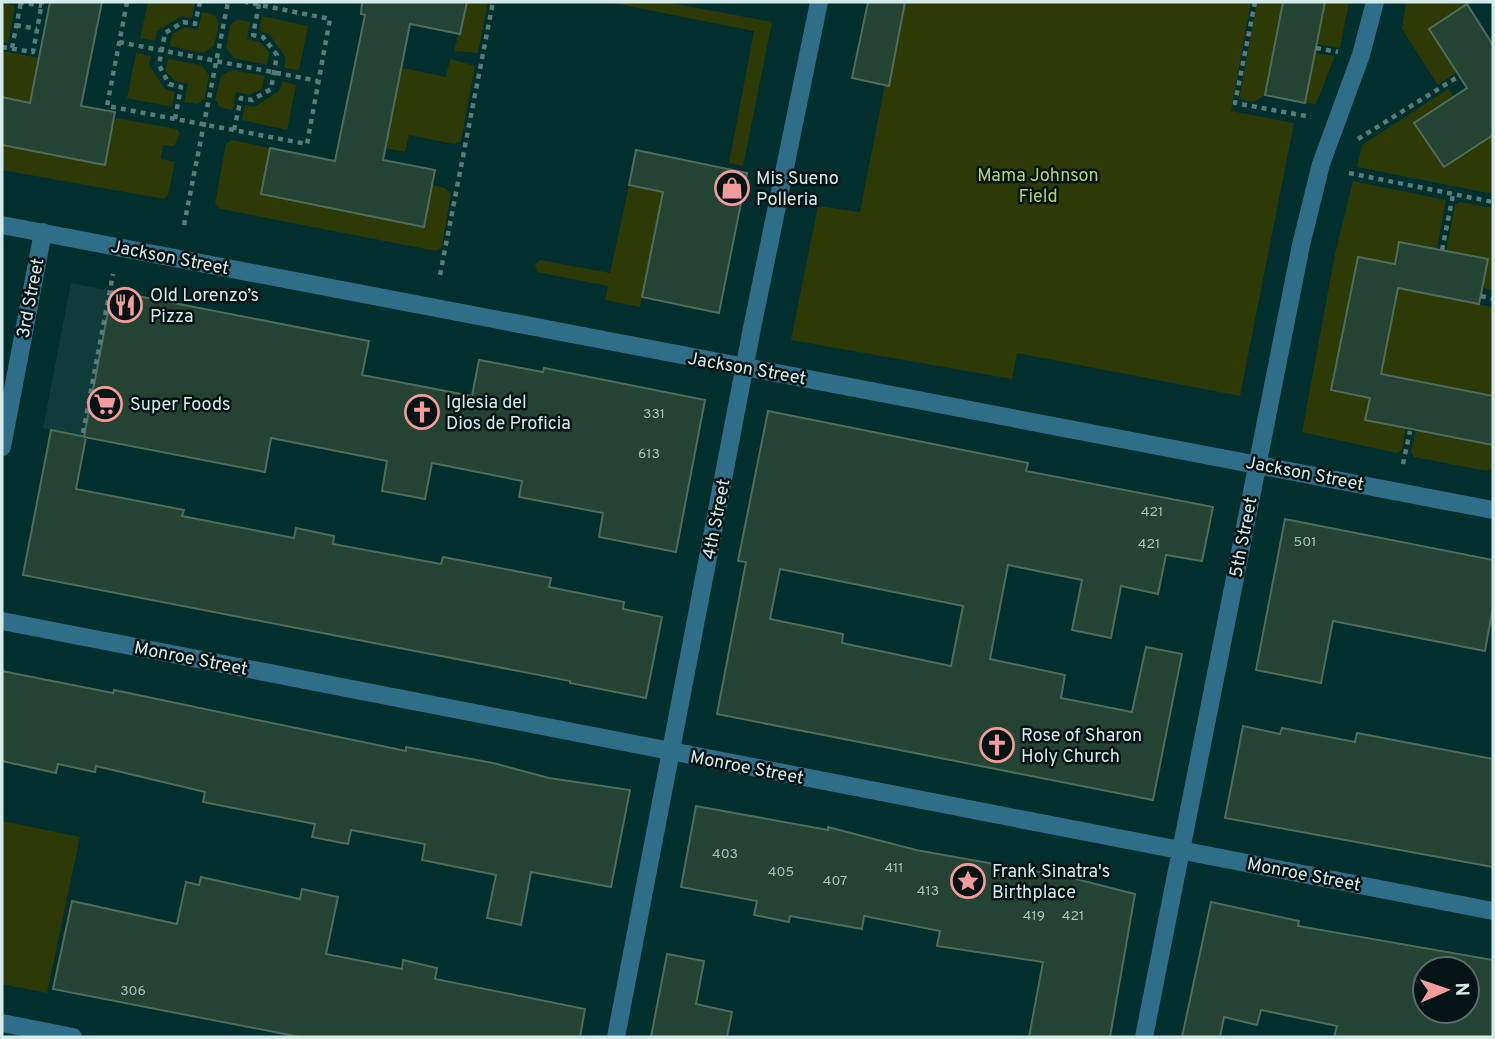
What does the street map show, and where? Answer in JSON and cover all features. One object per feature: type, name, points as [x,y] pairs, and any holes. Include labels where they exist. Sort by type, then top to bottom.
[{"type":"street","name":"4th Street","points":[[617,1037],[744,367],[819,2]]},
{"type":"street","name":"5th Street","points":[[1144,1037],[1301,245],[1318,178],[1361,55],[1375,2]]},
{"type":"street","name":"Jackson Street","points":[[2,225],[1493,510]]},
{"type":"street","name":"3rd Street","points":[[2,447],[43,232]]},
{"type":"street","name":"Monroe Street","points":[[2,621],[1493,911]]},
{"type":"street","points":[[2,1023],[73,1037]]},
{"type":"path","points":[[2,47],[33,52],[42,4],[20,2],[12,48]]},
{"type":"path","points":[[127,2],[107,106],[307,144],[330,19],[245,2]]},
{"type":"path","points":[[175,118],[181,87],[169,85],[159,65],[165,33],[183,22],[195,24],[200,2]]},
{"type":"path","points":[[184,225],[228,2]]},
{"type":"path","points":[[440,275],[494,2]]},
{"type":"path","points":[[1255,2],[1235,103],[1316,118]]},
{"type":"path","points":[[234,130],[241,98],[252,100],[271,89],[277,55],[263,37],[253,35],[259,5]]},
{"type":"path","points":[[16,25],[37,29]]},
{"type":"path","points":[[119,42],[318,81]]},
{"type":"path","points":[[1315,48],[1342,53]]},
{"type":"path","points":[[1358,139],[1456,78]]},
{"type":"path","points":[[1349,173],[1493,202]]},
{"type":"path","points":[[1442,250],[1453,195]]},
{"type":"path","points":[[83,433],[113,274]]},
{"type":"path","points":[[1481,296],[1493,299]]},
{"type":"path","points":[[1403,464],[1410,432]]},
{"type":"shaded area","points":[[71,283],[293,327],[265,472],[43,428]]},
{"type":"green space","points":[[148,2],[195,2],[192,18],[182,16],[157,31],[155,41],[140,38]]},
{"type":"green space","points":[[467,2],[488,2],[478,53],[454,51]]},
{"type":"green space","points":[[608,2],[666,2],[772,22],[743,166],[729,163],[754,31]]},
{"type":"green space","name":"Mama Johnson Field","points":[[901,2],[1251,2],[1231,111],[1294,123],[1240,396],[1017,353],[1012,379],[791,340],[818,206],[860,212]]},
{"type":"green space","points":[[1257,2],[1283,2],[1265,95],[1254,102],[1239,99]]},
{"type":"green space","points":[[1325,2],[1349,2],[1340,48],[1316,44]]},
{"type":"green space","points":[[1406,2],[1467,4],[1429,29],[1457,72],[1438,85],[1402,29]]},
{"type":"green space","points":[[2,3],[15,6],[8,43],[2,42]]},
{"type":"green space","points":[[202,12],[215,15],[219,23],[214,46],[203,53],[170,46],[172,34],[185,27],[198,30]]},
{"type":"green space","points":[[262,16],[308,26],[299,70],[284,68],[286,58],[269,34],[259,31]]},
{"type":"green space","points":[[238,19],[250,22],[247,39],[260,42],[269,52],[267,65],[234,58],[226,48],[230,25]]},
{"type":"green space","points":[[2,51],[39,58],[30,103],[2,97]]},
{"type":"green space","points":[[136,53],[151,56],[149,65],[165,89],[175,92],[172,107],[127,98]]},
{"type":"green space","points":[[1315,53],[1335,56],[1316,104],[1305,103]]},
{"type":"green space","points":[[168,59],[201,65],[209,75],[205,98],[198,104],[184,102],[188,84],[175,81],[165,71]]},
{"type":"green space","points":[[450,59],[475,66],[461,141],[454,144],[409,135],[405,152],[385,148],[402,68],[446,77]]},
{"type":"green space","points":[[232,70],[265,76],[262,89],[249,95],[236,92],[233,110],[220,107],[215,99],[221,76]]},
{"type":"green space","points":[[282,81],[296,85],[287,130],[242,120],[245,105],[254,107],[279,91]]},
{"type":"green space","points":[[1448,89],[1455,97],[1415,123],[1443,167],[1493,135],[1493,194],[1357,167],[1362,145]]},
{"type":"green space","points":[[116,118],[177,129],[180,134],[174,146],[163,145],[161,159],[175,162],[168,195],[164,199],[2,170],[2,145],[104,165]]},
{"type":"green space","points":[[232,140],[270,148],[262,194],[424,226],[432,185],[445,188],[451,193],[442,247],[436,251],[221,209],[215,204],[226,144]]},
{"type":"green space","points":[[1353,181],[1446,200],[1437,249],[1399,242],[1395,264],[1358,257],[1331,390],[1370,398],[1366,419],[1406,428],[1402,450],[1396,453],[1302,432],[1335,254]]},
{"type":"green space","points":[[629,185],[663,192],[640,307],[605,300],[608,286],[537,272],[535,264],[540,260],[610,273]]},
{"type":"green space","points":[[1460,202],[1493,208],[1493,290],[1483,288],[1488,259],[1446,251],[1455,205]]},
{"type":"green space","points":[[1398,288],[1493,307],[1493,396],[1381,374]]},
{"type":"green space","points":[[1416,430],[1493,445],[1493,468],[1487,471],[1414,457],[1411,451]]},
{"type":"green space","points":[[2,821],[80,837],[47,993],[2,984]]},
{"type":"building","points":[[50,2],[102,2],[81,106],[115,112],[105,165],[2,145],[2,97],[30,103]]},
{"type":"building","points":[[362,2],[467,2],[460,34],[410,24],[383,160],[435,170],[424,227],[261,194],[270,148],[335,161],[365,15],[361,14]]},
{"type":"building","points":[[868,2],[905,2],[889,86],[852,78]]},
{"type":"building","points":[[1283,2],[1325,2],[1305,103],[1265,95]]},
{"type":"building","points":[[1467,4],[1493,45],[1493,135],[1444,167],[1414,123],[1467,88],[1429,29]]},
{"type":"building","points":[[636,150],[747,173],[719,313],[642,297],[663,192],[629,185]]},
{"type":"building","points":[[1399,242],[1488,259],[1479,304],[1398,288],[1381,374],[1493,396],[1493,445],[1365,420],[1370,398],[1331,390],[1358,257],[1395,264]]},
{"type":"building","points":[[112,291],[369,341],[362,375],[472,396],[479,360],[543,372],[544,368],[705,400],[676,552],[599,537],[603,513],[519,497],[522,481],[432,463],[425,499],[382,491],[387,461],[271,438],[265,472],[84,437]]},
{"type":"building","points":[[768,411],[1028,463],[1026,471],[1213,507],[1202,561],[1166,555],[1158,594],[1121,586],[1111,638],[1072,630],[1082,580],[1008,565],[990,659],[1065,675],[1061,698],[1132,712],[1146,647],[1182,654],[1153,800],[717,714],[746,562],[738,561]],"holes":[[[780,569],[963,606],[951,666],[842,643],[843,634],[770,619]]]},
{"type":"building","points":[[51,430],[86,437],[76,489],[184,510],[182,516],[294,538],[296,528],[334,536],[333,544],[441,564],[443,557],[551,578],[549,587],[624,602],[623,609],[662,617],[646,698],[23,575]]},
{"type":"building","points":[[1285,519],[1493,560],[1493,607],[1485,651],[1333,621],[1321,683],[1256,670]]},
{"type":"building","points":[[2,671],[113,693],[114,690],[406,751],[406,747],[493,763],[549,778],[630,790],[611,887],[531,872],[521,925],[487,918],[496,875],[422,860],[425,844],[351,830],[348,844],[312,837],[315,824],[203,802],[205,792],[96,766],[95,772],[58,764],[56,773],[2,761]]},
{"type":"building","points":[[1243,726],[1280,734],[1282,728],[1355,742],[1357,733],[1493,759],[1493,867],[1225,818]]},
{"type":"building","points":[[696,806],[828,830],[828,827],[916,850],[1072,878],[1135,894],[1110,1037],[1029,1037],[1043,962],[937,946],[940,931],[864,916],[862,929],[790,916],[789,922],[754,915],[757,901],[681,887]]},
{"type":"building","points":[[201,877],[300,899],[302,889],[338,897],[326,954],[402,969],[403,960],[437,968],[435,979],[585,1009],[580,1037],[300,1037],[53,989],[72,901],[177,924],[186,882],[199,885]]},
{"type":"building","points":[[1211,902],[1299,921],[1298,926],[1464,955],[1411,955],[1411,1025],[1481,1025],[1481,958],[1493,960],[1493,1037],[1334,1037],[1337,1026],[1261,1010],[1257,1025],[1224,1017],[1220,1037],[1182,1037]]},
{"type":"building","points":[[667,954],[704,961],[696,1004],[732,1012],[727,1037],[651,1037]]},
{"type":"place","name":"Mis Sueno Polleria","points":[[732,188]]},
{"type":"place","name":"Old Lorenzo’s Pizza","points":[[125,305]]},
{"type":"place","name":"Super Foods","points":[[105,404]]},
{"type":"place","name":"Iglesia del Dios de Proficia","points":[[422,412]]},
{"type":"place","name":"Rose of Sharon Holy Church","points":[[997,745]]},
{"type":"place","name":"Frank Sinatra's Birthplace","points":[[968,881]]}]
